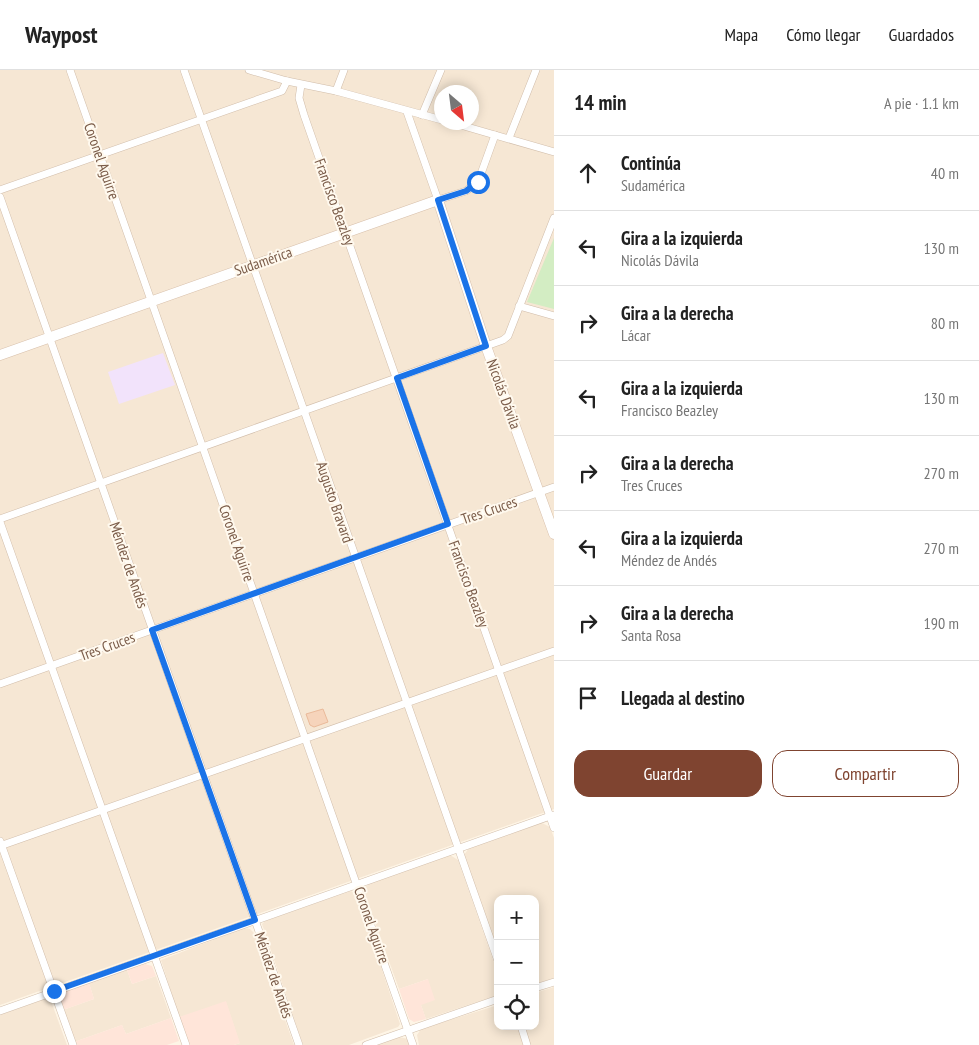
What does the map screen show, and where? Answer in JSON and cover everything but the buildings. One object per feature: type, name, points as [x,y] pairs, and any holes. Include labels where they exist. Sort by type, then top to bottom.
[{"type":"street","name":"Coronel Aguirre","points":[[70,70],[358,884],[413,1045]]},
{"type":"street","name":"Augusto Bravard","points":[[184,70],[494,950]]},
{"type":"street","points":[[249,70],[287,81],[336,91],[434,118]]},
{"type":"street","points":[[336,91],[344,70]]},
{"type":"street","points":[[422,115],[441,70]]},
{"type":"street","points":[[509,138],[536,70]]},
{"type":"street","points":[[0,190],[282,91],[287,81]]},
{"type":"street","name":"Francisco Beazley","points":[[301,84],[299,98],[304,115],[552,815],[554,828]]},
{"type":"street","name":"Nicolás Dávila","points":[[407,112],[486,346],[554,534]]},
{"type":"street","points":[[476,130],[554,152]]},
{"type":"street","name":"Sudamérica","points":[[0,355],[474,187],[478,182],[495,136]]},
{"type":"street","name":"Méndez de Andés","points":[[0,197],[298,1045]]},
{"type":"street","points":[[186,1045],[0,520],[486,346],[508,336],[554,218]]},
{"type":"street","points":[[519,306],[554,316]]},
{"type":"street","name":"Tres Cruces","points":[[0,684],[554,487]]},
{"type":"street","points":[[73,1045],[1,844],[103,810],[554,651]]},
{"type":"street","points":[[0,1011],[552,815]]},
{"type":"street","points":[[539,987],[554,982]]},
{"type":"street","points":[[366,1045],[494,1000]]},
{"type":"street","points":[[522,1030],[527,1045]]},
{"type":"shaded area","points":[[0,70],[554,70],[554,809],[0,1005]]},
{"type":"shaded area","points":[[163,353],[175,385],[119,404],[108,372]]},
{"type":"shaded area","points":[[542,823],[550,827],[554,838],[554,978],[539,983],[539,895],[494,895],[494,939],[464,855],[469,848]]},
{"type":"shaded area","points":[[450,855],[458,860],[494,963],[494,996],[426,1019],[421,1005],[428,979],[399,989],[363,889],[370,883]]},
{"type":"shaded area","points":[[351,891],[357,895],[400,1024],[398,1027],[349,1045],[303,1045],[262,924],[265,921]]},
{"type":"shaded area","points":[[244,928],[250,929],[254,933],[294,1045],[234,1045],[240,1043],[179,1017],[161,960]]},
{"type":"shaded area","points":[[145,964],[152,966],[156,976],[132,984],[127,970]]},
{"type":"shaded area","points":[[127,970],[132,984],[156,976],[171,1018],[126,1034],[122,1025],[74,1042],[63,1010],[94,999],[89,983]]},
{"type":"shaded area","points":[[428,979],[435,1000],[421,1005],[426,1019],[414,1022],[409,1019],[399,989]]},
{"type":"shaded area","points":[[89,983],[94,999],[63,1010],[59,999],[62,992]]},
{"type":"shaded area","points":[[554,987],[554,1045],[419,1045],[417,1035],[421,1029],[494,1006],[494,1030],[539,1030],[539,992]]},
{"type":"shaded area","points":[[45,999],[51,1001],[67,1045],[0,1045],[0,1015]]},
{"type":"shaded area","points":[[226,1001],[240,1043],[234,1045],[189,1045],[179,1017]]},
{"type":"shaded area","points":[[171,1018],[179,1041],[167,1045],[75,1045],[74,1042],[122,1025],[126,1034]]},
{"type":"shaded area","points":[[399,1037],[408,1039],[410,1045],[375,1045]]},
{"type":"green space","points":[[554,238],[554,309],[527,302]]},
{"type":"route","points":[[54,991],[255,920],[152,630],[448,524],[397,378],[486,346],[438,200],[466,191],[474,187],[478,182]]}]
